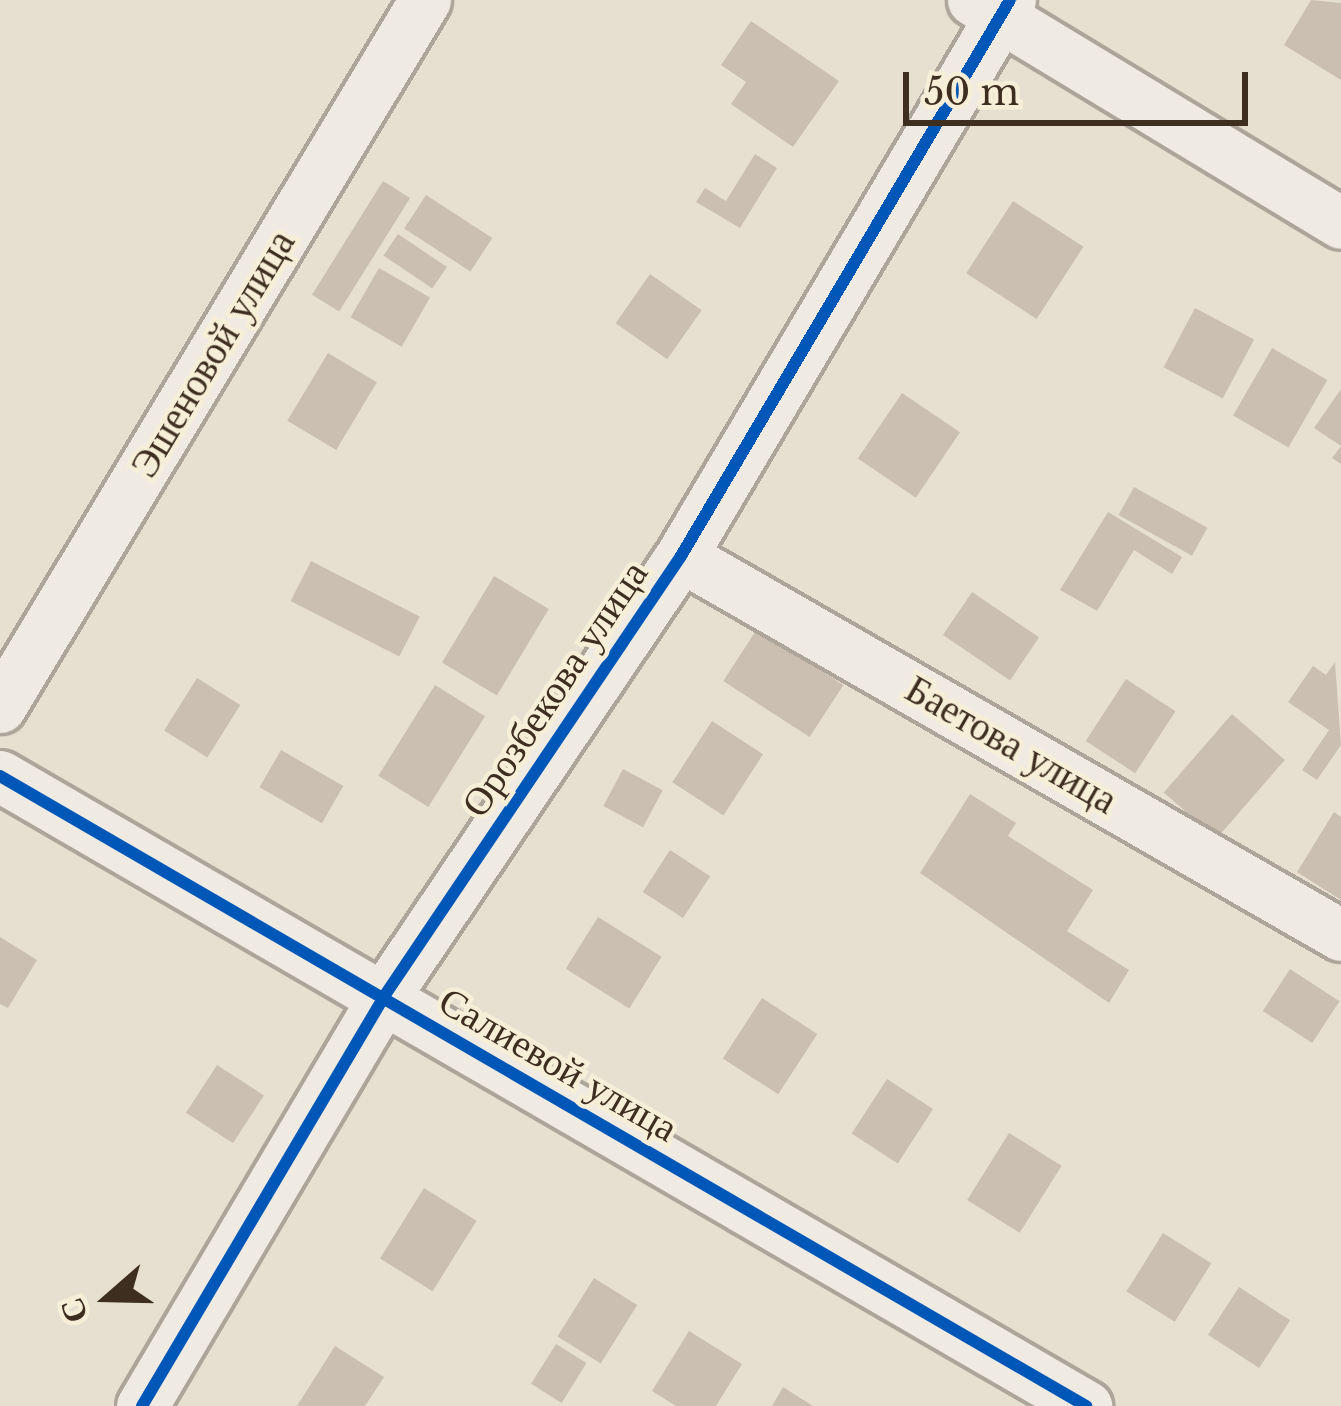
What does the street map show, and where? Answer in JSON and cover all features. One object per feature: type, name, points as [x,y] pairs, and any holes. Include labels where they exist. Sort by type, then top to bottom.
[{"type":"street","name":"Эшеновой улица","points":[[0,707],[425,0]]},
{"type":"street","points":[[994,5],[1341,224]]},
{"type":"street","name":"Орозбекова улица","points":[[142,1406],[383,998],[681,556],[994,5]]},
{"type":"street","name":"Баетова улица","points":[[681,556],[1341,935]]},
{"type":"street","name":"Салиевой улица","points":[[0,776],[1085,1406]]},
{"type":"building","points":[[1311,0],[1341,3],[1341,80],[1284,45]]},
{"type":"building","points":[[751,21],[839,81],[793,147],[731,104],[746,82],[721,65]]},
{"type":"building","points":[[755,154],[777,168],[740,228],[696,202],[705,188],[726,201]]},
{"type":"building","points":[[383,181],[410,198],[339,312],[312,295]]},
{"type":"building","points":[[426,195],[492,238],[470,272],[404,229]]},
{"type":"building","points":[[1013,201],[1083,247],[1037,319],[966,273]]},
{"type":"building","points":[[398,234],[447,267],[432,289],[383,256]]},
{"type":"building","points":[[379,268],[430,298],[402,347],[350,317]]},
{"type":"building","points":[[650,274],[702,310],[667,359],[616,323]]},
{"type":"building","points":[[1195,308],[1254,339],[1223,399],[1164,367]]},
{"type":"building","points":[[1272,348],[1327,380],[1288,448],[1233,416]]},
{"type":"building","points":[[328,353],[377,382],[336,450],[287,421]]},
{"type":"building","points":[[1341,389],[1341,446],[1314,428]]},
{"type":"building","points":[[902,393],[960,432],[916,498],[858,458]]},
{"type":"building","points":[[1134,487],[1207,528],[1192,556],[1118,515]]},
{"type":"building","points":[[1108,512],[1182,557],[1172,574],[1134,550],[1097,611],[1060,590]]},
{"type":"building","points":[[311,561],[420,616],[399,656],[291,601]]},
{"type":"building","points":[[494,576],[549,609],[497,696],[442,663]]},
{"type":"building","points":[[972,592],[1039,637],[1010,680],[943,635]]},
{"type":"building","points":[[757,629],[843,685],[810,737],[723,681]]},
{"type":"building","points":[[1335,662],[1341,745],[1317,780],[1302,770],[1329,730],[1288,702],[1313,666],[1326,675]]},
{"type":"building","points":[[197,678],[240,705],[207,758],[164,731]]},
{"type":"building","points":[[1126,679],[1175,711],[1135,773],[1086,741]]},
{"type":"building","points":[[435,685],[485,716],[428,807],[378,776]]},
{"type":"building","points":[[1232,714],[1285,760],[1217,838],[1164,792]]},
{"type":"building","points":[[712,721],[763,754],[723,815],[672,782]]},
{"type":"building","points":[[281,750],[343,786],[322,823],[260,787]]},
{"type":"building","points":[[623,769],[663,790],[643,827],[603,806]]},
{"type":"building","points":[[970,794],[1016,823],[1008,836],[1093,890],[1067,931],[1129,970],[1109,1003],[920,873]]},
{"type":"building","points":[[1334,812],[1341,817],[1341,900],[1297,872]]},
{"type":"building","points":[[670,850],[710,876],[683,918],[643,892]]},
{"type":"building","points":[[598,917],[662,957],[629,1008],[566,969]]},
{"type":"building","points":[[0,937],[37,960],[8,1008],[0,1004]]},
{"type":"building","points":[[1290,969],[1339,1001],[1312,1043],[1263,1011]]},
{"type":"building","points":[[762,998],[817,1034],[778,1094],[723,1058]]},
{"type":"building","points":[[217,1065],[264,1095],[233,1143],[186,1113]]},
{"type":"building","points":[[887,1079],[933,1109],[898,1163],[852,1134]]},
{"type":"building","points":[[1009,1133],[1062,1166],[1020,1233],[967,1200]]},
{"type":"building","points":[[424,1188],[477,1221],[433,1291],[380,1258]]},
{"type":"building","points":[[1163,1233],[1211,1263],[1175,1322],[1126,1292]]},
{"type":"building","points":[[594,1278],[637,1305],[601,1364],[557,1337]]},
{"type":"building","points":[[1239,1287],[1290,1320],[1259,1368],[1208,1335]]},
{"type":"building","points":[[689,1331],[742,1364],[716,1406],[676,1406],[652,1391]]},
{"type":"building","points":[[556,1344],[587,1363],[562,1403],[531,1384]]},
{"type":"building","points":[[335,1346],[384,1377],[365,1406],[297,1406]]},
{"type":"building","points":[[783,1387],[813,1406],[772,1406]]},
{"type":"cycle path","points":[[142,1406],[383,998],[681,556],[1010,0]]},
{"type":"cycle path","points":[[0,776],[1086,1406]]}]
